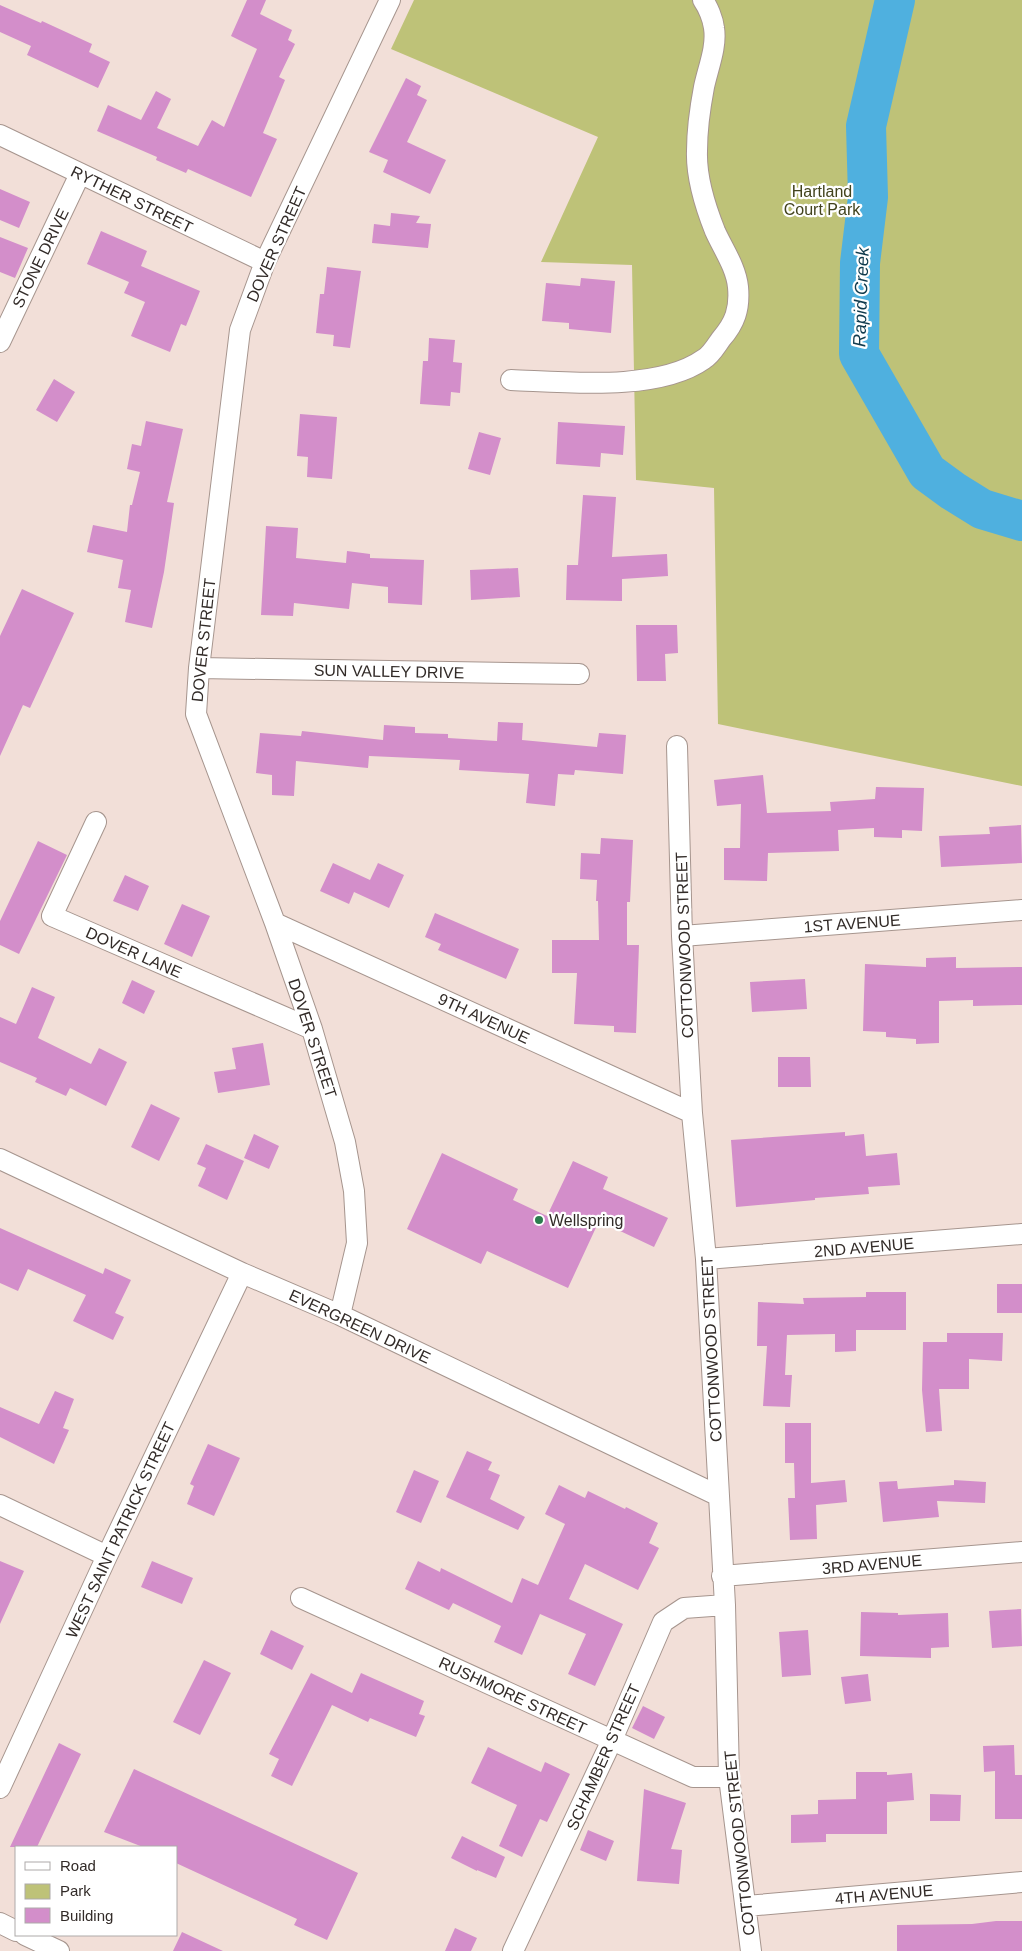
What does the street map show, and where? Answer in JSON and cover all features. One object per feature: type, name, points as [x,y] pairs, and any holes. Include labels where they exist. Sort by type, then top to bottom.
[{"type":"street","name":"DOVER STREET","points":[[340,1315],[357,1243],[354,1191],[345,1142],[312,1029],[275,923],[196,714],[199,668],[240,330],[265,262],[390,0]]},
{"type":"street","points":[[511,380],[589,382],[643,380],[682,372],[705,359],[724,336],[736,317],[738,287],[730,260],[716,232],[702,194],[696,155],[697,126],[713,52],[714,28],[707,5],[703,0]]},
{"type":"street","name":"RYTHER STREET","points":[[0,135],[265,262]]},
{"type":"street","name":"STONE DRIVE","points":[[0,342],[80,174]]},
{"type":"street","name":"SUN VALLEY DRIVE","points":[[199,668],[580,674]]},
{"type":"street","name":"COTTONWOOD STREET","points":[[677,746],[682,936],[692,1113],[706,1260],[720,1496],[722,1576],[725,1605],[729,1777],[751,1951]]},
{"type":"street","name":"DOVER LANE","points":[[96,822],[52,916],[312,1029]]},
{"type":"street","name":"1ST AVENUE","points":[[682,936],[1022,910]]},
{"type":"street","name":"9TH AVENUE","points":[[275,923],[692,1113]]},
{"type":"street","name":"EVERGREEN DRIVE","points":[[0,1159],[242,1273],[340,1315],[720,1496]]},
{"type":"street","name":"2ND AVENUE","points":[[706,1260],[1022,1234]]},
{"type":"street","name":"WEST SAINT PATRICK STREET","points":[[0,1788],[107,1556],[242,1273]]},
{"type":"street","points":[[0,1505],[107,1556]]},
{"type":"street","name":"3RD AVENUE","points":[[722,1576],[1022,1552]]},
{"type":"street","name":"RUSHMORE STREET","points":[[300,1598],[693,1777],[729,1777]]},
{"type":"street","name":"SCHAMBER STREET","points":[[513,1951],[612,1740],[663,1622],[684,1608],[725,1605]]},
{"type":"street","name":"4TH AVENUE","points":[[746,1906],[1022,1882]]},
{"type":"street","points":[[0,1923],[15,1930]]},
{"type":"street","points":[[27,1936],[59,1951]]},
{"type":"green space","name":"Hartland Court Park","points":[[414,0],[1022,0],[1022,786],[718,724],[714,488],[636,480],[632,265],[541,262],[598,137],[391,49]]},
{"type":"building","points":[[247,0],[266,0],[260,14],[292,30],[288,40],[295,44],[279,77],[285,80],[263,133],[277,139],[251,197],[188,169],[186,173],[156,160],[157,157],[97,131],[108,105],[141,120],[156,91],[171,99],[157,128],[198,146],[212,120],[224,127],[257,49],[231,36]]},
{"type":"building","points":[[0,5],[41,23],[42,21],[92,44],[89,52],[110,62],[98,88],[27,55],[31,46],[0,32]]},
{"type":"building","points":[[406,78],[421,86],[417,95],[427,100],[407,142],[446,160],[430,194],[383,172],[388,160],[369,152]]},
{"type":"building","points":[[0,189],[30,202],[19,228],[0,220]]},
{"type":"building","points":[[391,213],[420,216],[416,223],[431,224],[428,248],[372,243],[374,224],[390,226]]},
{"type":"building","points":[[101,231],[147,251],[141,266],[200,291],[186,326],[181,324],[170,352],[131,336],[145,302],[124,293],[129,282],[87,264]]},
{"type":"building","points":[[0,237],[28,248],[15,278],[0,272]]},
{"type":"building","points":[[327,267],[361,271],[350,348],[333,346],[334,335],[316,333],[320,294],[324,294]]},
{"type":"building","points":[[581,278],[615,281],[611,333],[569,329],[569,323],[542,321],[546,283],[580,286]]},
{"type":"building","points":[[429,338],[455,340],[453,362],[462,363],[460,393],[451,392],[450,406],[420,404],[423,361],[428,361]]},
{"type":"building","points":[[54,379],[75,392],[57,422],[36,410]]},
{"type":"building","points":[[300,414],[337,417],[332,479],[307,477],[308,457],[297,456]]},
{"type":"building","points":[[146,421],[183,429],[167,502],[174,503],[164,572],[152,628],[125,622],[131,590],[118,588],[123,560],[87,552],[93,525],[127,532],[130,505],[132,505],[140,472],[127,469],[132,444],[141,446]]},
{"type":"building","points":[[558,422],[625,426],[623,455],[601,453],[600,467],[556,464]]},
{"type":"building","points":[[479,432],[501,438],[490,475],[468,469]]},
{"type":"building","points":[[583,495],[616,497],[612,557],[667,554],[668,576],[622,579],[622,601],[566,600],[567,565],[578,565]]},
{"type":"building","points":[[266,526],[298,528],[296,558],[346,563],[347,551],[370,554],[370,558],[424,560],[422,605],[388,603],[388,587],[352,583],[349,609],[294,603],[293,616],[261,615]]},
{"type":"building","points":[[518,568],[520,597],[471,600],[470,570]]},
{"type":"building","points":[[22,589],[74,613],[30,708],[23,705],[0,756],[0,636]]},
{"type":"building","points":[[636,625],[677,625],[678,653],[665,654],[666,681],[637,681]]},
{"type":"building","points":[[498,722],[523,723],[522,740],[597,747],[599,733],[626,735],[623,774],[575,770],[574,775],[558,774],[555,806],[526,803],[529,774],[459,770],[460,760],[369,756],[368,768],[296,761],[294,796],[272,795],[272,775],[256,773],[260,733],[301,736],[302,731],[383,740],[384,725],[415,727],[415,733],[448,734],[448,738],[497,741]]},
{"type":"building","points":[[763,775],[767,813],[831,811],[830,802],[875,799],[876,787],[924,788],[922,831],[902,830],[902,838],[874,837],[874,828],[838,830],[839,851],[768,853],[767,881],[724,880],[724,848],[740,848],[741,804],[717,806],[714,780]]},
{"type":"building","points":[[1021,825],[1022,863],[941,867],[939,836],[990,834],[989,827]]},
{"type":"building","points":[[601,838],[633,840],[630,902],[627,902],[627,945],[639,945],[636,1033],[614,1032],[614,1026],[574,1024],[577,973],[552,973],[552,940],[599,940],[598,901],[596,901],[597,880],[580,879],[581,853],[600,854]]},
{"type":"building","points":[[38,841],[67,855],[19,954],[0,945],[0,921]]},
{"type":"building","points":[[333,863],[370,880],[378,863],[404,875],[389,908],[354,892],[349,904],[320,891]]},
{"type":"building","points":[[125,875],[149,886],[138,911],[113,901]]},
{"type":"building","points":[[182,904],[210,916],[192,957],[164,944]]},
{"type":"building","points":[[435,913],[519,949],[506,979],[438,950],[441,944],[425,937]]},
{"type":"building","points":[[956,957],[956,968],[1022,967],[1022,1005],[973,1006],[973,1000],[939,1001],[939,1043],[916,1044],[916,1039],[886,1037],[886,1032],[863,1031],[865,964],[926,967],[926,958]]},
{"type":"building","points":[[805,979],[807,1009],[752,1012],[750,982]]},
{"type":"building","points":[[132,980],[155,991],[144,1014],[122,1003]]},
{"type":"building","points":[[32,987],[55,997],[38,1038],[91,1064],[99,1048],[127,1062],[106,1106],[70,1088],[66,1096],[35,1082],[37,1078],[0,1062],[0,1017],[16,1024]]},
{"type":"building","points":[[263,1043],[270,1085],[218,1093],[214,1072],[236,1069],[232,1048]]},
{"type":"building","points":[[778,1057],[810,1057],[811,1087],[778,1087]]},
{"type":"building","points":[[151,1104],[180,1118],[159,1161],[131,1147]]},
{"type":"building","points":[[845,1132],[845,1136],[864,1134],[866,1156],[897,1153],[900,1185],[868,1187],[869,1194],[736,1207],[731,1140]]},
{"type":"building","points":[[254,1134],[279,1146],[269,1169],[244,1158]]},
{"type":"building","points":[[206,1144],[244,1161],[227,1200],[198,1186],[206,1168],[197,1164]]},
{"type":"building","name":"Wellspring","points":[[442,1153],[518,1189],[513,1200],[547,1216],[573,1161],[608,1177],[603,1189],[668,1218],[654,1247],[599,1221],[568,1288],[487,1251],[481,1264],[407,1229]]},
{"type":"building","points":[[0,1228],[103,1274],[105,1268],[131,1280],[115,1313],[124,1317],[113,1340],[73,1321],[86,1295],[28,1269],[18,1291],[0,1283]]},
{"type":"building","points":[[997,1284],[1022,1284],[1022,1313],[997,1313]]},
{"type":"building","points":[[866,1292],[906,1292],[906,1330],[856,1330],[856,1351],[835,1352],[835,1334],[787,1335],[785,1375],[792,1375],[790,1407],[763,1406],[767,1346],[757,1346],[758,1302],[804,1304],[803,1298],[866,1297]]},
{"type":"building","points":[[947,1333],[1003,1333],[1002,1361],[969,1359],[969,1389],[939,1389],[942,1431],[926,1432],[922,1390],[923,1342],[947,1342]]},
{"type":"building","points":[[55,1391],[74,1399],[63,1428],[69,1430],[54,1464],[0,1437],[0,1407],[39,1424]]},
{"type":"building","points":[[785,1423],[811,1423],[811,1483],[845,1480],[847,1502],[816,1505],[817,1539],[790,1540],[788,1498],[795,1498],[794,1463],[785,1463]]},
{"type":"building","points":[[208,1444],[240,1458],[214,1516],[187,1504],[194,1486],[190,1484]]},
{"type":"building","points":[[467,1451],[492,1462],[488,1470],[500,1475],[490,1499],[525,1517],[518,1530],[446,1497]]},
{"type":"building","points":[[414,1470],[439,1481],[421,1523],[396,1512]]},
{"type":"building","points":[[954,1480],[986,1482],[985,1503],[937,1501],[939,1517],[883,1522],[879,1482],[897,1481],[898,1489],[954,1485]]},
{"type":"building","points":[[559,1485],[585,1498],[588,1491],[658,1523],[649,1543],[659,1548],[638,1590],[585,1564],[569,1599],[623,1624],[595,1686],[568,1674],[586,1634],[540,1614],[522,1655],[494,1642],[501,1626],[453,1603],[449,1610],[405,1589],[418,1561],[440,1572],[441,1568],[512,1603],[522,1578],[538,1585],[565,1524],[545,1514]]},
{"type":"building","points":[[0,1561],[24,1571],[0,1624]]},
{"type":"building","points":[[152,1561],[193,1578],[182,1604],[141,1587]]},
{"type":"building","points":[[1021,1609],[1022,1646],[992,1648],[989,1611]]},
{"type":"building","points":[[861,1612],[898,1613],[898,1615],[948,1613],[949,1647],[931,1648],[931,1658],[860,1656]]},
{"type":"building","points":[[271,1630],[304,1646],[292,1670],[260,1654]]},
{"type":"building","points":[[808,1630],[811,1675],[782,1677],[779,1632]]},
{"type":"building","points":[[204,1660],[231,1673],[200,1735],[173,1722]]},
{"type":"building","points":[[311,1673],[352,1693],[361,1673],[424,1701],[419,1714],[425,1716],[416,1737],[370,1718],[368,1722],[332,1705],[292,1786],[271,1776],[279,1759],[269,1754]]},
{"type":"building","points":[[868,1674],[871,1701],[845,1704],[841,1677]]},
{"type":"building","points":[[643,1706],[665,1717],[654,1739],[632,1728]]},
{"type":"building","points":[[59,1743],[81,1754],[37,1846],[10,1847]]},
{"type":"building","points":[[1014,1745],[1015,1775],[1022,1775],[1022,1819],[995,1819],[995,1771],[984,1772],[983,1746]]},
{"type":"building","points":[[488,1747],[541,1772],[545,1762],[570,1774],[547,1822],[540,1819],[522,1857],[499,1846],[517,1805],[471,1783]]},
{"type":"building","points":[[134,1769],[358,1873],[327,1940],[294,1925],[297,1919],[178,1864],[178,1846],[140,1846],[104,1832]]},
{"type":"building","points":[[856,1772],[887,1772],[887,1775],[912,1773],[914,1800],[887,1802],[887,1834],[826,1834],[826,1842],[791,1843],[791,1815],[818,1814],[818,1800],[856,1799]]},
{"type":"building","points":[[644,1789],[686,1803],[671,1849],[682,1850],[679,1884],[637,1881]]},
{"type":"building","points":[[930,1794],[961,1795],[960,1821],[930,1821]]},
{"type":"building","points":[[588,1830],[614,1841],[606,1861],[580,1850]]},
{"type":"building","points":[[462,1836],[505,1857],[496,1878],[451,1858]]},
{"type":"building","points":[[996,1921],[1022,1921],[1022,1951],[897,1951],[897,1925],[972,1924]]},
{"type":"building","points":[[455,1928],[477,1938],[471,1951],[445,1951]]},
{"type":"building","points":[[182,1932],[223,1951],[173,1951]]},
{"type":"waterway","name":"Rapid Creek","points":[[895,0],[866,126],[868,197],[860,263],[859,354],[927,472],[982,509],[1022,521]]},
{"type":"place","name":"Wellspring","points":[[539,1220]]}]
